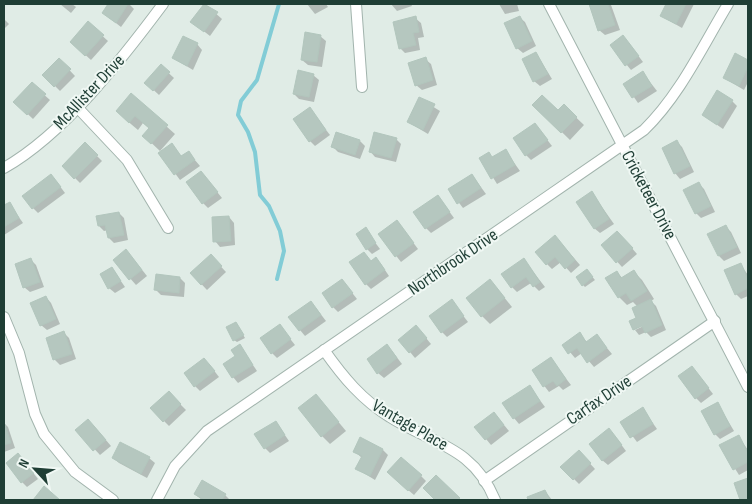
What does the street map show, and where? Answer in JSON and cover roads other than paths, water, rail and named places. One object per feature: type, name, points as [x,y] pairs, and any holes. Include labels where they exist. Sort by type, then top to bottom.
[{"type":"street","name":"McAllister Drive","points":[[4,168],[34,147],[77,106],[131,47],[163,4]]},
{"type":"street","points":[[356,4],[362,87]]},
{"type":"street","name":"Cricketeer Drive","points":[[549,4],[748,387]]},
{"type":"street","name":"Northbrook Drive","points":[[157,500],[175,466],[207,431],[644,130],[670,101],[728,4]]},
{"type":"street","points":[[77,106],[127,160],[168,228]]},
{"type":"street","points":[[4,317],[20,353],[34,414],[44,434],[75,472],[113,500]]},
{"type":"street","name":"Carfax Drive","points":[[484,481],[715,321]]},
{"type":"street","name":"Vantage Place","points":[[324,350],[343,376],[370,403],[391,418],[436,439],[458,453],[484,481],[495,500]]},
{"type":"waterway","points":[[277,279],[284,251],[280,231],[269,206],[260,195],[255,152],[248,132],[238,115],[241,101],[257,80],[279,4]]}]
